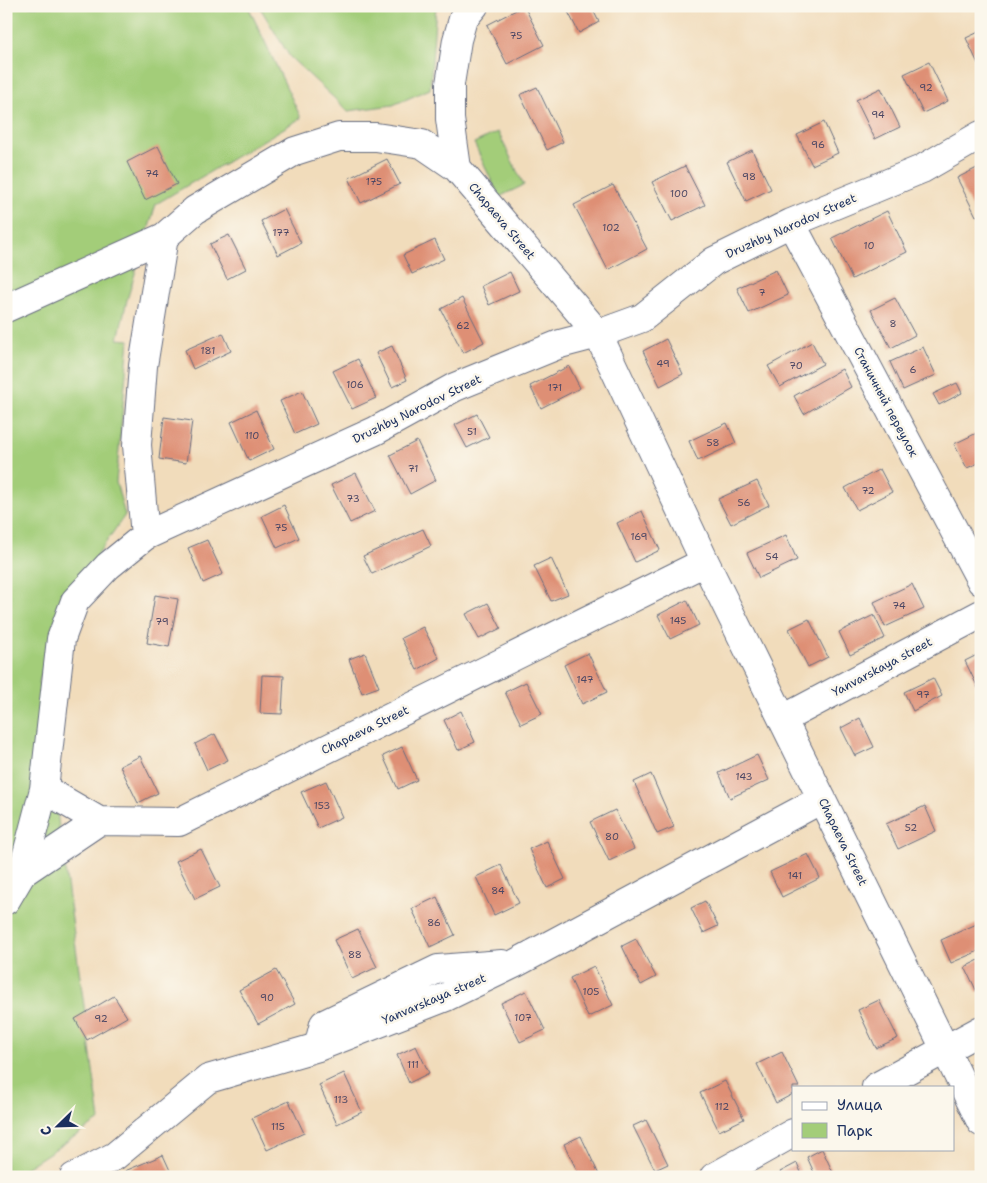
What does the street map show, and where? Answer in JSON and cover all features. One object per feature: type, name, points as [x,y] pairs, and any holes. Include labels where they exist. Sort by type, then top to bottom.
[{"type":"street","points":[[457,168],[450,119],[450,84],[457,40],[463,19],[474,6]]},
{"type":"street","name":"Druzhby Narodov Street","points":[[22,873],[44,789],[61,639],[75,601],[108,566],[145,536],[376,431],[455,388],[560,344],[598,334],[642,318],[714,261],[791,223],[922,169],[981,135]]},
{"type":"street","name":"Chapaeva Street","points":[[6,308],[164,237],[195,210],[294,151],[339,137],[376,136],[422,144],[457,168],[598,334],[705,562],[981,1122]]},
{"type":"street","name":"Станичный переулок","points":[[791,223],[981,581]]},
{"type":"street","points":[[145,536],[136,445],[143,366],[164,237]]},
{"type":"street","name":"Chapaeva Street","points":[[99,821],[179,822],[705,562]]},
{"type":"street","name":"Yanvarskaya street","points":[[783,719],[981,614]]},
{"type":"street","points":[[6,900],[22,873],[99,821],[44,789]]},
{"type":"street","name":"Yanvarskaya street","points":[[74,1177],[115,1156],[208,1079],[318,1047],[446,997],[516,962],[822,799]]},
{"type":"street","points":[[878,1086],[981,1030]]},
{"type":"street","points":[[714,1177],[792,1134]]},
{"type":"green space","points":[[6,6],[248,6],[301,118],[156,204],[127,300],[118,339],[129,340],[116,482],[125,515],[68,597],[48,647],[39,683],[100,1120],[12,1177],[6,1177]]},
{"type":"green space","points":[[259,6],[436,6],[430,89],[393,105],[348,111],[290,57]]},
{"type":"green space","points":[[498,132],[524,185],[499,197],[474,143]]},
{"type":"building","points":[[524,6],[544,45],[507,64],[487,25]]},
{"type":"building","points":[[565,6],[591,6],[599,22],[579,33]]},
{"type":"building","points":[[981,31],[981,70],[966,38]]},
{"type":"building","points":[[929,62],[948,101],[923,113],[904,74]]},
{"type":"building","points":[[537,87],[563,142],[547,150],[520,95]]},
{"type":"building","points":[[881,88],[900,127],[875,139],[856,100]]},
{"type":"building","points":[[824,122],[838,153],[812,165],[797,135]]},
{"type":"building","points":[[158,146],[177,184],[145,200],[127,162]]},
{"type":"building","points":[[752,150],[771,189],[746,201],[727,162]]},
{"type":"building","points":[[387,159],[400,184],[361,203],[349,178]]},
{"type":"building","points":[[685,166],[705,205],[672,221],[652,182]]},
{"type":"building","points":[[981,166],[981,214],[976,216],[957,178]]},
{"type":"building","points":[[613,185],[647,249],[608,270],[574,205]]},
{"type":"building","points":[[284,209],[301,243],[278,255],[261,221]]},
{"type":"building","points":[[887,211],[907,252],[852,279],[832,238]]},
{"type":"building","points":[[229,235],[246,269],[227,279],[210,244]]},
{"type":"building","points":[[435,240],[444,259],[412,274],[403,255]]},
{"type":"building","points":[[776,270],[788,295],[749,313],[737,288]]},
{"type":"building","points":[[510,272],[519,291],[489,305],[481,286]]},
{"type":"building","points":[[462,298],[484,342],[463,353],[441,309]]},
{"type":"building","points":[[895,298],[915,335],[891,348],[871,310]]},
{"type":"building","points":[[223,333],[231,351],[193,369],[185,350]]},
{"type":"building","points":[[666,339],[683,374],[660,386],[643,351]]},
{"type":"building","points":[[812,342],[823,364],[780,387],[768,366]]},
{"type":"building","points":[[392,346],[407,380],[392,387],[376,353]]},
{"type":"building","points":[[923,347],[936,375],[903,390],[890,362]]},
{"type":"building","points":[[358,359],[376,398],[352,409],[333,371]]},
{"type":"building","points":[[569,366],[580,388],[541,408],[530,386]]},
{"type":"building","points":[[842,369],[851,387],[804,414],[794,396]]},
{"type":"building","points":[[957,383],[962,393],[939,405],[933,394]]},
{"type":"building","points":[[302,391],[317,424],[295,434],[280,401]]},
{"type":"building","points":[[256,410],[274,449],[249,461],[231,422]]},
{"type":"building","points":[[477,414],[489,437],[467,448],[455,425]]},
{"type":"building","points":[[164,417],[192,421],[186,463],[159,459]]},
{"type":"building","points":[[727,423],[736,443],[698,461],[689,441]]},
{"type":"building","points":[[981,431],[981,462],[967,468],[954,444]]},
{"type":"building","points":[[417,441],[436,480],[410,494],[390,455]]},
{"type":"building","points":[[880,469],[892,492],[857,510],[845,488]]},
{"type":"building","points":[[356,473],[375,511],[350,523],[331,485]]},
{"type":"building","points":[[757,481],[769,505],[731,524],[718,499]]},
{"type":"building","points":[[284,505],[299,538],[277,548],[262,516]]},
{"type":"building","points":[[642,511],[660,550],[635,562],[617,523]]},
{"type":"building","points":[[423,529],[431,546],[372,574],[363,556]]},
{"type":"building","points":[[786,535],[797,560],[759,578],[747,553]]},
{"type":"building","points":[[207,540],[223,574],[203,583],[188,548]]},
{"type":"building","points":[[551,558],[568,594],[551,601],[534,566]]},
{"type":"building","points":[[912,584],[924,609],[885,627],[874,602]]},
{"type":"building","points":[[155,595],[178,599],[169,647],[147,643]]},
{"type":"building","points":[[687,600],[699,625],[670,639],[658,615]]},
{"type":"building","points":[[488,603],[501,628],[479,639],[466,614]]},
{"type":"building","points":[[874,615],[885,638],[850,655],[839,632]]},
{"type":"building","points":[[809,619],[828,657],[808,667],[789,629]]},
{"type":"building","points":[[423,627],[439,658],[417,670],[401,638]]},
{"type":"building","points":[[365,653],[379,687],[362,693],[349,659]]},
{"type":"building","points":[[588,653],[607,692],[582,704],[564,665]]},
{"type":"building","points":[[981,653],[981,694],[965,661]]},
{"type":"building","points":[[262,675],[284,676],[282,714],[260,713]]},
{"type":"building","points":[[933,678],[942,696],[913,711],[904,692]]},
{"type":"building","points":[[526,682],[542,714],[521,724],[505,692]]},
{"type":"building","points":[[461,711],[475,742],[458,750],[444,720]]},
{"type":"building","points":[[860,718],[874,747],[855,756],[841,728]]},
{"type":"building","points":[[215,734],[228,760],[207,770],[195,744]]},
{"type":"building","points":[[402,747],[417,780],[398,789],[383,756]]},
{"type":"building","points":[[757,755],[769,780],[730,798],[719,773]]},
{"type":"building","points":[[140,756],[158,793],[138,803],[120,766]]},
{"type":"building","points":[[651,774],[674,827],[657,834],[634,782]]},
{"type":"building","points":[[326,781],[342,817],[318,828],[301,792]]},
{"type":"building","points":[[925,806],[936,831],[898,849],[886,824]]},
{"type":"building","points":[[615,810],[634,849],[609,861],[590,822]]},
{"type":"building","points":[[547,841],[565,879],[547,888],[529,849]]},
{"type":"building","points":[[201,849],[220,887],[195,899],[176,861]]},
{"type":"building","points":[[808,854],[820,878],[782,897],[770,872]]},
{"type":"building","points":[[501,865],[519,903],[494,915],[476,877]]},
{"type":"building","points":[[437,897],[455,935],[430,947],[412,909]]},
{"type":"building","points":[[705,901],[718,926],[703,933],[691,908]]},
{"type":"building","points":[[981,922],[981,950],[951,963],[941,940]]},
{"type":"building","points":[[358,929],[377,967],[352,979],[334,940]]},
{"type":"building","points":[[636,939],[656,977],[641,985],[622,946]]},
{"type":"building","points":[[981,959],[981,990],[977,992],[965,967]]},
{"type":"building","points":[[594,966],[613,1005],[588,1017],[570,978]]},
{"type":"building","points":[[276,970],[295,1004],[258,1024],[239,990]]},
{"type":"building","points":[[526,991],[545,1030],[520,1042],[501,1003]]},
{"type":"building","points":[[114,996],[127,1017],[87,1040],[75,1019]]},
{"type":"building","points":[[879,1000],[898,1038],[876,1048],[858,1010]]},
{"type":"building","points":[[416,1046],[429,1073],[409,1083],[397,1055]]},
{"type":"building","points":[[782,1052],[799,1086],[792,1086],[792,1095],[776,1103],[757,1064]]},
{"type":"building","points":[[344,1073],[362,1112],[337,1124],[319,1085]]},
{"type":"building","points":[[725,1081],[744,1119],[719,1131],[700,1093]]},
{"type":"building","points":[[289,1101],[304,1133],[267,1150],[252,1118]]},
{"type":"building","points":[[646,1120],[668,1164],[655,1170],[633,1126]]},
{"type":"building","points":[[581,1136],[600,1177],[580,1177],[564,1144]]},
{"type":"building","points":[[822,1150],[835,1177],[816,1177],[807,1157]]},
{"type":"building","points":[[163,1155],[173,1177],[127,1177],[125,1171]]},
{"type":"building","points":[[797,1163],[803,1177],[783,1177],[780,1172]]}]
